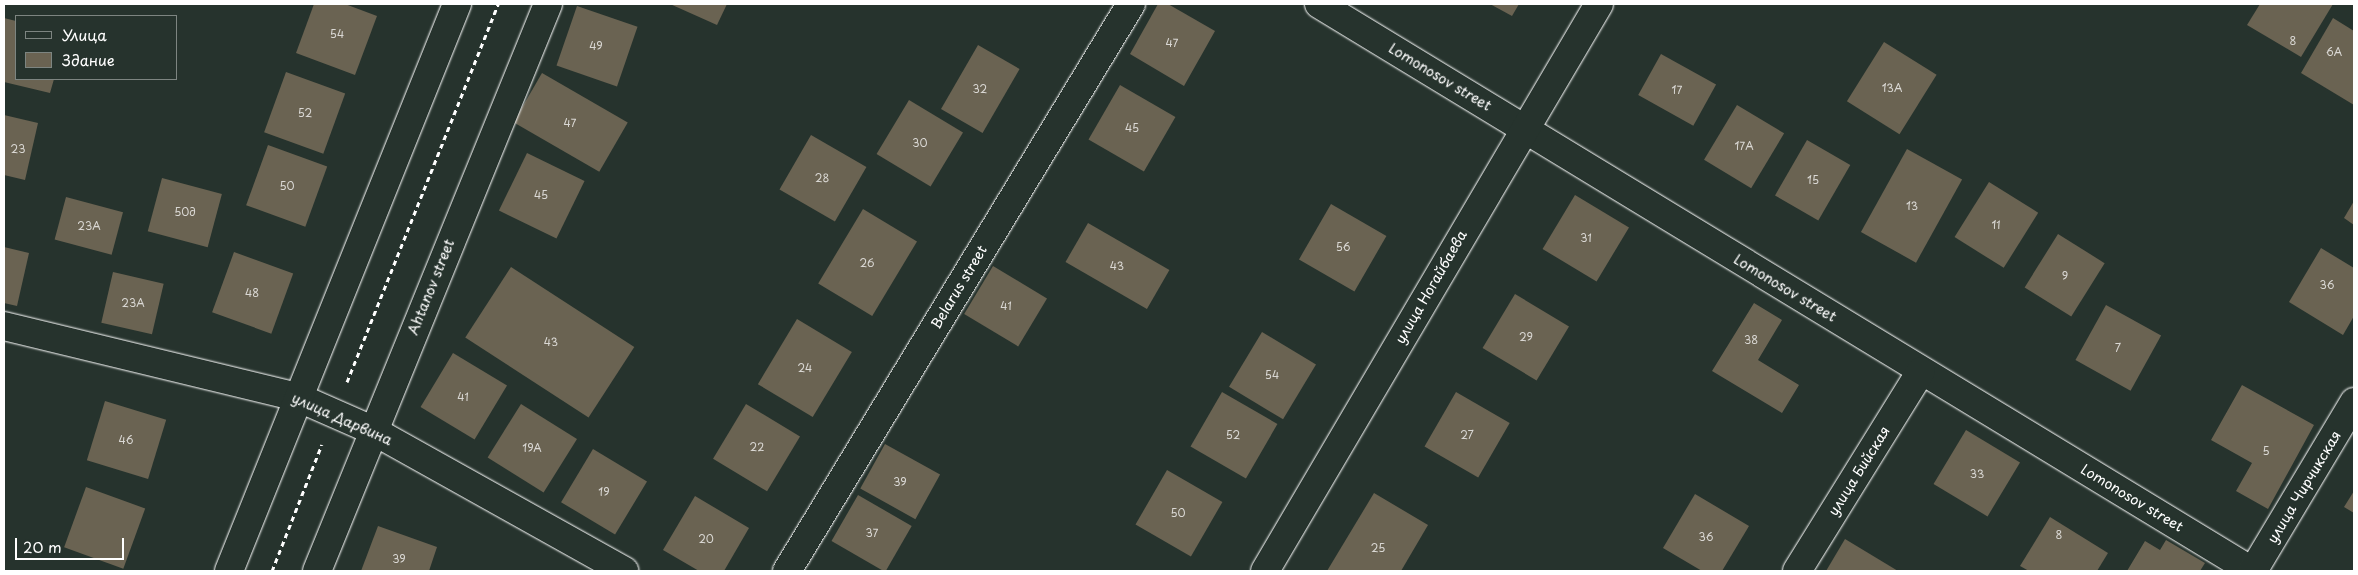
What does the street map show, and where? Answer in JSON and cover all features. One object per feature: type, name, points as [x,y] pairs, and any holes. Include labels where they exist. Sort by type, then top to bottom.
[{"type":"street","points":[[229,571],[297,397],[457,4]]},
{"type":"street","name":"Ahtanov street","points":[[316,571],[372,430],[548,4]]},
{"type":"street","name":"Belarus street","points":[[787,571],[1131,4]]},
{"type":"street","name":"Lomonosov street","points":[[1319,4],[2253,571]]},
{"type":"street","name":"улица Ногайбаева","points":[[1265,571],[1523,128],[1598,4]]},
{"type":"street","name":"улица Дарвина","points":[[4,326],[297,397],[372,430],[624,571]]},
{"type":"street","name":"улица Бийская","points":[[1796,571],[1921,371]]},
{"type":"street","name":"улица Чирчикская","points":[[2253,571],[2354,402]]},
{"type":"path","points":[[272,571],[498,4]]},
{"type":"building","points":[[314,4],[345,4],[377,16],[355,75],[296,53]]},
{"type":"building","points":[[670,4],[727,4],[717,25]]},
{"type":"building","points":[[1158,4],[1168,4],[1215,31],[1184,86],[1130,54]]},
{"type":"building","points":[[1490,4],[1519,4],[1512,16]]},
{"type":"building","points":[[2260,4],[2333,4],[2301,57],[2247,25]]},
{"type":"building","points":[[577,6],[638,27],[617,86],[556,66]]},
{"type":"building","points":[[4,18],[15,21],[15,80],[54,80],[50,93],[4,82]]},
{"type":"building","points":[[2333,18],[2354,31],[2354,105],[2301,73]]},
{"type":"building","points":[[1884,42],[1937,75],[1899,134],[1847,101]]},
{"type":"building","points":[[978,45],[1020,69],[983,133],[941,109]]},
{"type":"building","points":[[1661,54],[1716,85],[1693,126],[1638,95]]},
{"type":"building","points":[[286,72],[345,94],[323,154],[264,132]]},
{"type":"building","points":[[542,73],[628,122],[599,172],[514,122]]},
{"type":"building","points":[[1120,85],[1175,117],[1144,172],[1088,140]]},
{"type":"building","points":[[909,100],[963,132],[931,186],[877,154]]},
{"type":"building","points":[[1737,105],[1784,133],[1751,188],[1704,160]]},
{"type":"building","points":[[4,115],[38,123],[25,180],[4,175]]},
{"type":"building","points":[[811,135],[866,167],[835,222],[780,190]]},
{"type":"building","points":[[1807,140],[1850,165],[1818,220],[1775,195]]},
{"type":"building","points":[[268,145],[327,167],[305,227],[246,205]]},
{"type":"building","points":[[1907,149],[1962,180],[1916,263],[1861,232]]},
{"type":"building","points":[[527,153],[585,181],[556,239],[499,211]]},
{"type":"building","points":[[162,178],[222,194],[208,247],[148,231]]},
{"type":"building","points":[[1989,182],[2038,213],[2004,268],[1955,237]]},
{"type":"building","points":[[1575,195],[1629,227],[1597,281],[1543,249]]},
{"type":"building","points":[[66,197],[123,212],[112,255],[55,240]]},
{"type":"building","points":[[2354,201],[2354,225],[2344,218]]},
{"type":"building","points":[[1331,204],[1386,236],[1354,291],[1299,259]]},
{"type":"building","points":[[863,209],[917,241],[872,316],[818,284]]},
{"type":"building","points":[[1088,223],[1169,270],[1147,309],[1066,262]]},
{"type":"building","points":[[2058,234],[2105,263],[2071,317],[2025,287]]},
{"type":"building","points":[[4,247],[29,253],[17,306],[4,303]]},
{"type":"building","points":[[2321,248],[2354,268],[2354,316],[2343,335],[2289,302]]},
{"type":"building","points":[[234,252],[293,274],[271,334],[212,312]]},
{"type":"building","points":[[993,266],[1047,298],[1018,346],[964,314]]},
{"type":"building","points":[[511,267],[634,347],[589,418],[465,337]]},
{"type":"building","points":[[113,272],[164,284],[152,334],[101,323]]},
{"type":"building","points":[[1515,294],[1569,326],[1537,380],[1483,348]]},
{"type":"building","points":[[1754,303],[1782,320],[1758,360],[1799,385],[1782,413],[1712,371]]},
{"type":"building","points":[[2106,305],[2161,336],[2131,391],[2075,360]]},
{"type":"building","points":[[797,319],[852,352],[813,417],[758,384]]},
{"type":"building","points":[[1262,332],[1316,364],[1283,419],[1229,387]]},
{"type":"building","points":[[453,353],[507,385],[475,439],[421,407]]},
{"type":"building","points":[[2242,385],[2314,425],[2268,509],[2236,491],[2252,463],[2211,440]]},
{"type":"building","points":[[1222,392],[1277,424],[1246,479],[1190,447]]},
{"type":"building","points":[[1456,392],[1510,423],[1478,478],[1424,447]]},
{"type":"building","points":[[105,401],[166,420],[148,479],[87,460]]},
{"type":"building","points":[[521,404],[577,439],[544,492],[488,457]]},
{"type":"building","points":[[746,404],[800,436],[767,491],[713,459]]},
{"type":"building","points":[[1966,430],[2020,462],[1988,516],[1934,484]]},
{"type":"building","points":[[885,444],[940,475],[915,519],[860,489]]},
{"type":"building","points":[[593,449],[647,481],[615,535],[561,502]]},
{"type":"building","points":[[1167,470],[1222,502],[1191,557],[1136,525]]},
{"type":"building","points":[[86,487],[145,509],[123,569],[64,547]]},
{"type":"building","points":[[2354,491],[2354,513],[2344,507]]},
{"type":"building","points":[[1374,493],[1428,525],[1401,571],[1327,571]]},
{"type":"building","points":[[1695,494],[1749,526],[1722,571],[1702,571],[1663,548]]},
{"type":"building","points":[[858,495],[912,526],[886,571],[832,541]]},
{"type":"building","points":[[695,496],[749,528],[724,571],[699,571],[663,550]]},
{"type":"building","points":[[2050,517],[2108,553],[2097,571],[2029,571],[2020,566]]},
{"type":"building","points":[[378,526],[437,547],[429,571],[361,571]]},
{"type":"building","points":[[1845,539],[1898,571],[1826,571]]},
{"type":"building","points":[[2166,540],[2205,563],[2200,571],[2127,571],[2145,541],[2160,550]]}]
